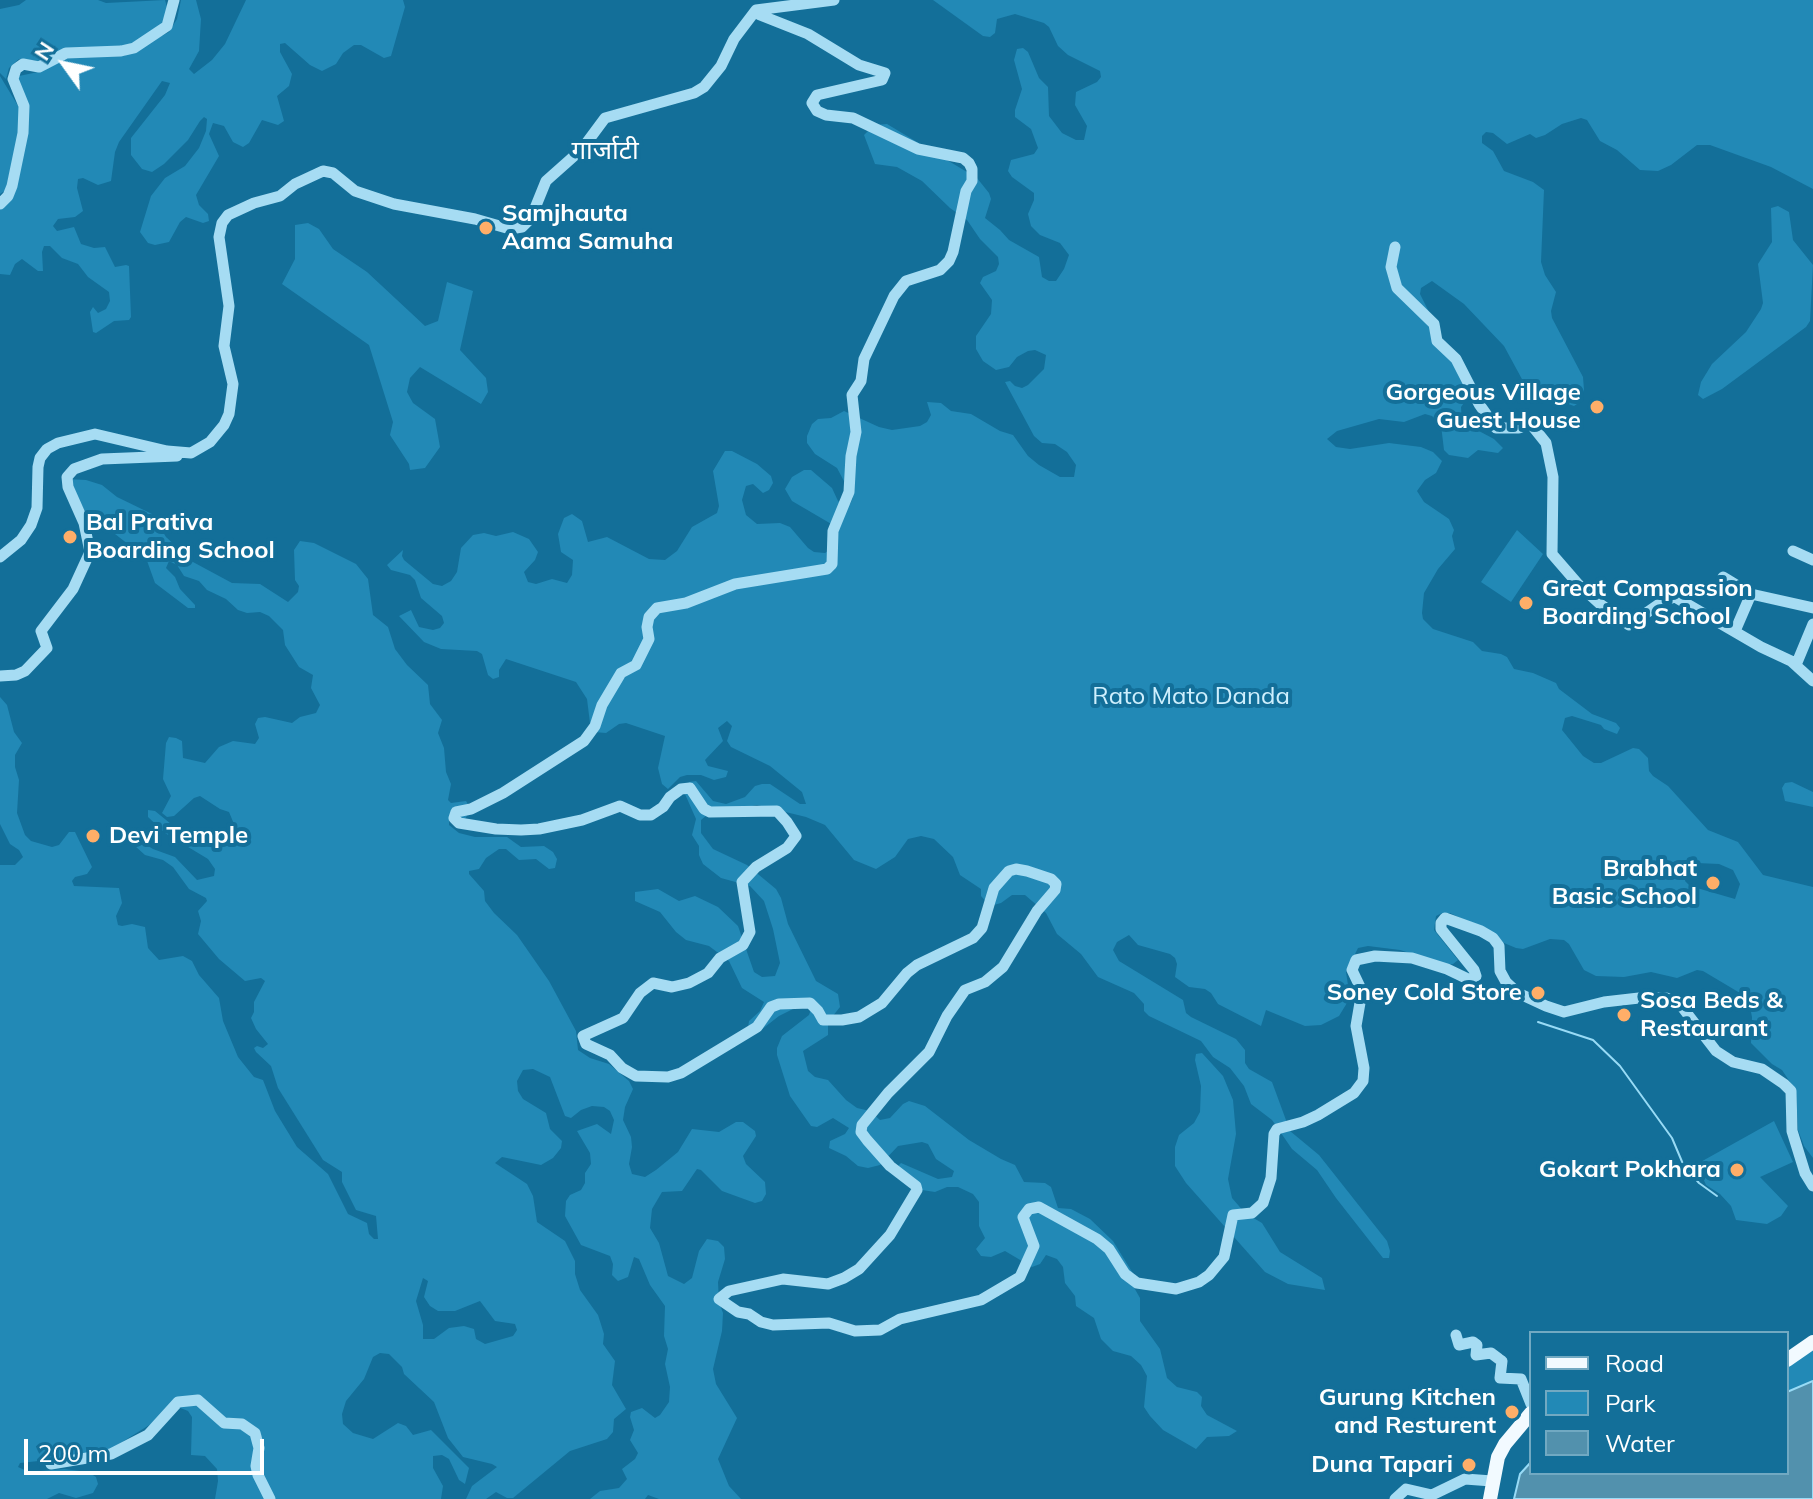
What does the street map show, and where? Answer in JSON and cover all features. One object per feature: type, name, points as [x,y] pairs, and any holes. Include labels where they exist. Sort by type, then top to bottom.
[{"type":"main road","points":[[1789,1359],[1813,1342]]},
{"type":"main road","points":[[1490,1499],[1494,1467],[1505,1444],[1529,1415]]},
{"type":"street","points":[[0,204],[12,186],[23,133],[24,106],[13,79],[16,69],[23,64],[39,67],[66,53],[134,48],[167,26],[174,0]]},
{"type":"street","points":[[0,676],[25,671],[47,648],[41,631],[73,589],[90,552],[84,523],[68,487],[67,477],[74,469],[102,459],[168,458],[191,453],[206,446],[224,425],[233,384],[224,346],[229,306],[219,237],[222,223],[228,215],[280,196],[295,184],[323,171],[333,173],[355,191],[394,204],[475,219],[510,229],[522,227],[531,218],[546,181],[582,149],[602,120],[694,93],[704,87],[756,10],[834,0]]},
{"type":"street","points":[[756,10],[760,15],[808,34],[859,65],[885,73],[882,80],[817,95],[812,103],[817,111],[853,118],[918,149],[963,158],[972,169],[972,181],[966,191],[959,233],[949,261],[940,270],[906,281],[890,304],[864,359],[861,381],[852,395],[856,432],[849,492],[833,531],[832,564],[827,569],[735,584],[686,603],[657,608],[649,617],[649,639],[636,665],[621,673],[602,705],[595,726],[584,741],[503,793],[471,809],[456,812],[454,818],[459,823],[521,830],[582,820],[620,806],[640,815],[651,815],[681,789],[690,788],[704,809],[710,812],[777,811],[796,836],[787,848],[756,867],[742,882],[750,932],[743,945],[720,958],[708,973],[689,983],[672,987],[653,983],[640,993],[623,1018],[583,1036],[586,1044],[610,1055],[622,1068],[636,1076],[668,1077],[681,1073],[757,1027],[771,1007],[779,1004],[810,1003],[823,1020],[859,1017],[882,1003],[917,965],[973,938],[982,928],[994,888],[1009,871],[1027,871],[1051,879],[1056,884],[1003,967],[985,982],[965,990],[947,1016],[929,1052],[888,1093],[862,1125],[861,1132],[890,1166],[916,1186],[917,1190],[890,1235],[859,1269],[828,1284],[783,1279],[729,1291],[719,1299],[730,1307],[773,1325],[829,1323],[855,1331],[880,1330],[900,1319],[981,1300],[1020,1277],[1034,1246],[1023,1217],[1029,1209],[1039,1207],[1097,1239],[1109,1249],[1125,1274],[1137,1283],[1176,1289],[1199,1282],[1224,1257],[1233,1215],[1252,1213],[1263,1203],[1271,1178],[1277,1129],[1318,1115],[1354,1093],[1363,1081],[1364,1068],[1356,1026],[1362,991],[1352,970],[1356,960],[1375,956],[1412,958],[1470,980],[1476,976],[1444,934],[1440,926],[1445,918],[1493,938],[1499,946],[1500,971],[1506,982],[1518,993],[1546,1006],[1564,1012],[1604,1002],[1639,998],[1666,998],[1679,1003],[1716,1051],[1733,1062],[1762,1069],[1791,1091],[1792,1131],[1805,1173],[1813,1186]]},
{"type":"street","points":[[1395,247],[1391,267],[1397,288],[1434,324],[1437,341],[1456,359],[1479,404],[1496,428],[1519,428],[1530,423],[1546,443],[1553,477],[1552,554],[1600,604],[1629,625],[1665,600],[1675,597],[1796,665],[1813,681]]},
{"type":"street","points":[[0,557],[21,540],[31,525],[37,508],[40,458],[47,449],[58,443],[95,434],[167,451],[191,453]]},
{"type":"street","points":[[1793,551],[1813,560]]},
{"type":"street","points":[[1723,577],[1751,594],[1813,608]]},
{"type":"street","points":[[1735,631],[1751,594]]},
{"type":"street","points":[[1796,665],[1813,624]]},
{"type":"street","points":[[1456,1335],[1459,1345],[1473,1342],[1477,1345],[1476,1355],[1487,1352],[1502,1361],[1500,1378],[1521,1379],[1529,1399]]},
{"type":"street","points":[[51,1464],[111,1454],[148,1435],[178,1402],[198,1400],[224,1423],[242,1424],[255,1433],[259,1448],[258,1475],[270,1499]]},
{"type":"street","points":[[1395,1499],[1406,1489],[1432,1495],[1465,1479],[1492,1481]]},
{"type":"green space","points":[[26,0],[98,0],[106,3],[165,0],[167,7],[165,20],[155,30],[132,43],[123,47],[66,48],[38,61],[19,59],[9,68],[6,79],[0,73],[0,9],[19,5]]},
{"type":"green space","points":[[181,0],[196,0],[201,19],[199,51],[189,69],[194,74],[212,60],[225,44],[246,0],[403,0],[405,7],[391,56],[384,58],[361,45],[354,45],[343,53],[336,64],[322,71],[310,65],[285,43],[280,44],[280,52],[292,74],[289,86],[277,96],[284,121],[278,125],[262,120],[249,143],[243,147],[233,142],[224,126],[213,123],[209,134],[219,156],[196,195],[209,221],[203,223],[186,217],[169,242],[155,245],[148,243],[140,232],[151,196],[165,178],[185,166],[199,148],[207,119],[204,117],[200,121],[188,140],[164,164],[152,172],[142,169],[131,155],[131,138],[165,95],[170,83],[162,81],[119,142],[111,181],[98,185],[78,179],[83,211],[75,217],[58,219],[53,226],[57,231],[74,227],[81,244],[105,247],[115,267],[129,266],[131,317],[129,320],[114,321],[96,333],[93,332],[90,312],[93,307],[98,313],[106,309],[110,301],[109,292],[88,277],[78,264],[62,258],[50,246],[44,246],[42,252],[43,271],[38,271],[22,259],[15,264],[10,275],[0,274],[0,206],[25,136],[17,84],[19,76],[38,72],[65,57],[124,56],[169,32],[177,19]]},
{"type":"green space","name":"Rato Mato Danda","points":[[933,0],[1813,0],[1813,189],[1771,167],[1710,145],[1697,145],[1658,171],[1640,170],[1617,150],[1600,141],[1587,120],[1581,118],[1562,124],[1545,135],[1536,138],[1530,134],[1507,144],[1493,133],[1486,132],[1482,136],[1482,143],[1493,151],[1504,171],[1533,182],[1544,190],[1541,262],[1556,292],[1552,318],[1583,377],[1584,390],[1580,402],[1574,406],[1532,391],[1504,346],[1464,304],[1432,281],[1421,288],[1420,294],[1469,396],[1461,407],[1462,422],[1494,439],[1503,448],[1498,453],[1478,450],[1468,458],[1449,455],[1444,450],[1441,425],[1425,414],[1404,422],[1379,419],[1337,431],[1327,439],[1336,447],[1350,449],[1389,443],[1421,447],[1433,452],[1442,461],[1436,473],[1425,480],[1417,491],[1424,502],[1449,519],[1454,530],[1455,549],[1424,593],[1423,619],[1433,629],[1473,642],[1482,651],[1507,657],[1514,669],[1556,683],[1559,689],[1592,714],[1616,723],[1620,728],[1617,734],[1601,725],[1572,716],[1565,718],[1562,730],[1583,756],[1594,763],[1601,763],[1633,748],[1639,749],[1648,758],[1649,771],[1653,776],[1668,786],[1708,830],[1738,842],[1763,875],[1813,887],[1813,1158],[1798,1130],[1796,1091],[1782,1070],[1751,1043],[1749,1002],[1740,993],[1703,971],[1697,970],[1677,978],[1651,972],[1624,977],[1596,976],[1584,970],[1564,940],[1550,939],[1523,949],[1516,948],[1450,913],[1442,913],[1436,916],[1434,930],[1458,960],[1453,964],[1447,965],[1400,950],[1368,946],[1358,948],[1346,972],[1350,998],[1339,1016],[1321,1025],[1305,1026],[1266,1010],[1261,1026],[1218,1004],[1205,989],[1189,987],[1175,977],[1177,964],[1170,954],[1138,945],[1129,935],[1117,942],[1113,950],[1119,961],[1183,1000],[1186,1013],[1191,1017],[1236,1039],[1245,1050],[1245,1063],[1249,1069],[1272,1082],[1290,1131],[1319,1155],[1387,1241],[1389,1258],[1383,1258],[1317,1170],[1292,1149],[1272,1120],[1251,1104],[1244,1086],[1230,1068],[1213,1057],[1201,1041],[1149,1016],[1134,993],[1098,977],[1081,954],[1057,934],[1046,913],[1025,895],[1012,895],[990,906],[981,896],[981,889],[960,875],[953,857],[934,839],[921,836],[908,839],[895,857],[876,869],[854,860],[825,825],[806,817],[757,805],[707,815],[701,820],[701,833],[713,849],[747,865],[776,889],[788,924],[816,981],[838,994],[840,1007],[828,1022],[828,1035],[803,1051],[808,1071],[815,1077],[828,1080],[846,1100],[857,1108],[870,1111],[880,1120],[890,1118],[909,1101],[925,1106],[969,1140],[1015,1165],[1024,1182],[1045,1183],[1051,1187],[1058,1208],[1071,1209],[1090,1219],[1113,1241],[1142,1288],[1132,1284],[1140,1298],[1140,1321],[1160,1349],[1167,1378],[1177,1387],[1197,1392],[1202,1397],[1201,1406],[1207,1415],[1237,1431],[1229,1436],[1207,1437],[1196,1449],[1163,1430],[1150,1416],[1144,1407],[1147,1376],[1141,1365],[1131,1356],[1113,1351],[1101,1339],[1094,1318],[1076,1306],[1075,1296],[1065,1283],[1063,1267],[1057,1259],[1046,1255],[1040,1264],[1032,1267],[1005,1251],[991,1257],[981,1256],[976,1249],[985,1238],[979,1226],[979,1202],[973,1194],[958,1187],[935,1192],[922,1190],[914,1186],[897,1167],[901,1163],[938,1179],[952,1177],[954,1171],[936,1159],[928,1144],[898,1146],[880,1165],[868,1168],[858,1166],[829,1148],[830,1141],[845,1134],[849,1128],[833,1118],[817,1127],[811,1126],[790,1096],[777,1055],[782,1036],[809,1015],[811,1009],[803,1004],[779,1016],[761,1030],[748,1028],[749,1021],[760,1011],[764,1002],[742,988],[729,961],[709,946],[686,940],[660,912],[635,901],[635,892],[658,889],[679,901],[695,896],[718,907],[738,926],[754,972],[762,977],[775,976],[780,963],[764,901],[750,886],[721,878],[703,864],[699,846],[692,835],[696,819],[685,794],[689,782],[696,781],[713,801],[726,804],[745,797],[755,786],[762,784],[770,784],[800,804],[806,804],[802,792],[770,766],[731,747],[727,741],[732,726],[727,721],[718,728],[723,741],[705,760],[708,766],[728,771],[726,777],[714,780],[701,775],[687,775],[680,777],[668,789],[662,784],[658,768],[665,736],[626,723],[606,733],[594,732],[587,699],[576,682],[506,659],[499,670],[499,677],[493,679],[488,675],[482,654],[477,651],[441,649],[424,642],[399,616],[411,610],[419,627],[433,630],[444,623],[442,616],[421,598],[410,575],[391,570],[387,565],[403,550],[404,560],[433,584],[442,586],[451,581],[457,572],[461,548],[473,535],[484,533],[496,536],[513,532],[529,539],[538,552],[524,572],[528,582],[536,584],[552,579],[567,583],[572,575],[573,560],[561,552],[558,534],[564,518],[572,514],[582,521],[588,542],[607,537],[649,559],[665,560],[677,551],[692,527],[717,513],[719,506],[713,471],[725,451],[732,451],[757,464],[771,476],[773,483],[763,493],[753,484],[746,486],[742,500],[746,515],[757,524],[780,523],[790,527],[808,548],[825,553],[832,548],[833,525],[792,501],[785,489],[792,477],[804,470],[811,470],[832,488],[838,501],[843,505],[850,504],[853,498],[837,468],[815,454],[807,443],[812,424],[844,411],[892,430],[920,426],[931,415],[927,402],[941,403],[951,411],[971,414],[1013,435],[1028,456],[1039,465],[1060,477],[1074,477],[1076,465],[1067,452],[1055,444],[1042,443],[1034,436],[1005,382],[1010,381],[1022,388],[1028,385],[1044,369],[1046,355],[1035,350],[1028,351],[1017,357],[1009,367],[996,370],[983,361],[976,349],[976,336],[991,314],[992,300],[980,283],[983,277],[996,271],[998,257],[967,220],[922,181],[897,167],[875,164],[864,135],[874,125],[887,124],[977,178],[991,199],[985,218],[1009,240],[1039,257],[1042,277],[1056,281],[1069,255],[1060,243],[1040,235],[1031,226],[1028,214],[1034,193],[1008,171],[1011,160],[1034,154],[1038,148],[1031,129],[1015,117],[1022,89],[1014,60],[1017,49],[1023,48],[1028,52],[1039,78],[1048,87],[1049,116],[1062,133],[1076,140],[1084,140],[1087,126],[1075,105],[1076,92],[1097,82],[1101,77],[1100,71],[1068,55],[1058,46],[1044,23],[1015,14],[997,19],[995,33],[990,37],[983,36]],"holes":[[[1697,863],[1719,864],[1733,870],[1740,884],[1735,899],[1690,886],[1685,881]]]},
{"type":"green space","points":[[0,76],[23,114],[6,190],[0,194]]},
{"type":"green space","points":[[1778,206],[1789,212],[1793,240],[1813,265],[1810,321],[1722,389],[1703,399],[1698,395],[1701,382],[1712,364],[1746,332],[1761,309],[1758,264],[1772,242],[1771,208]]},
{"type":"green space","points":[[308,223],[319,229],[333,249],[367,272],[425,326],[438,321],[447,282],[473,291],[460,350],[486,378],[488,392],[481,404],[420,367],[410,378],[407,392],[413,403],[435,419],[440,447],[425,468],[410,470],[390,435],[393,422],[369,345],[282,284],[295,259],[295,225]]},
{"type":"green space","points":[[67,479],[102,485],[117,497],[152,514],[166,537],[193,562],[232,583],[260,584],[288,602],[298,592],[294,550],[300,541],[314,543],[356,564],[368,579],[373,615],[388,627],[395,649],[428,685],[430,704],[442,720],[438,733],[451,784],[448,800],[451,803],[466,801],[471,809],[465,819],[449,819],[449,825],[459,833],[475,837],[507,837],[521,847],[544,846],[557,859],[555,868],[549,869],[536,859],[519,860],[506,849],[499,849],[486,858],[479,869],[469,871],[469,874],[484,891],[485,901],[517,935],[549,981],[576,1031],[578,1050],[609,1064],[629,1081],[633,1089],[623,1120],[631,1137],[629,1164],[632,1174],[645,1177],[656,1170],[678,1152],[692,1129],[719,1132],[736,1122],[743,1122],[755,1131],[756,1136],[743,1156],[746,1164],[765,1182],[766,1194],[762,1201],[755,1203],[722,1191],[697,1169],[682,1191],[662,1192],[652,1209],[650,1228],[659,1243],[668,1276],[684,1284],[692,1278],[699,1251],[707,1239],[718,1241],[724,1247],[725,1259],[718,1282],[723,1313],[722,1331],[713,1369],[716,1384],[737,1418],[718,1459],[729,1486],[741,1499],[659,1499],[648,1495],[645,1499],[590,1499],[600,1491],[619,1488],[627,1479],[622,1469],[638,1453],[630,1440],[634,1430],[631,1412],[642,1408],[655,1418],[669,1402],[670,1387],[665,1364],[668,1349],[664,1336],[665,1306],[650,1285],[639,1259],[634,1257],[628,1277],[618,1281],[612,1275],[610,1256],[581,1245],[565,1216],[566,1201],[570,1195],[581,1190],[591,1164],[590,1153],[577,1131],[597,1124],[611,1134],[614,1120],[610,1111],[592,1106],[571,1118],[565,1116],[550,1077],[533,1069],[523,1070],[517,1081],[518,1091],[523,1099],[546,1113],[550,1129],[562,1141],[561,1148],[553,1158],[541,1165],[502,1157],[495,1163],[527,1184],[533,1196],[537,1222],[565,1241],[575,1261],[580,1290],[598,1315],[604,1334],[603,1344],[615,1361],[612,1385],[626,1409],[614,1419],[613,1432],[607,1439],[570,1451],[513,1498],[496,1492],[486,1499],[466,1499],[472,1486],[497,1467],[463,1457],[448,1438],[434,1402],[404,1374],[402,1367],[389,1354],[380,1353],[373,1357],[364,1379],[346,1401],[343,1424],[353,1433],[373,1439],[398,1423],[406,1426],[413,1435],[431,1430],[469,1468],[465,1484],[459,1480],[449,1459],[442,1455],[433,1456],[433,1468],[443,1486],[441,1499],[215,1499],[217,1469],[205,1456],[191,1455],[192,1417],[188,1411],[178,1407],[111,1449],[85,1456],[20,1463],[18,1467],[29,1472],[64,1469],[88,1472],[96,1477],[98,1484],[93,1493],[76,1498],[59,1493],[47,1499],[0,1499],[0,865],[15,865],[23,857],[10,844],[0,824],[0,697],[7,705],[14,732],[22,743],[15,755],[15,767],[19,780],[17,813],[25,835],[31,841],[52,847],[59,845],[69,832],[75,832],[92,867],[87,874],[75,877],[72,881],[74,886],[119,888],[122,903],[116,916],[118,925],[145,927],[148,948],[159,960],[183,956],[192,961],[199,975],[219,998],[223,1021],[238,1057],[254,1077],[263,1080],[275,1111],[297,1147],[328,1174],[348,1214],[367,1223],[369,1234],[378,1239],[376,1216],[356,1210],[342,1182],[342,1172],[323,1160],[278,1088],[271,1066],[254,1048],[263,1048],[268,1044],[251,1018],[254,1002],[265,981],[261,978],[245,981],[219,959],[198,934],[201,921],[198,911],[207,901],[206,898],[189,889],[173,867],[163,860],[145,855],[135,846],[140,841],[175,857],[197,880],[214,876],[215,869],[208,859],[165,833],[148,817],[148,810],[155,811],[176,828],[200,841],[228,835],[234,824],[229,812],[200,796],[174,816],[167,817],[162,813],[171,796],[163,779],[166,743],[169,737],[182,741],[183,758],[205,763],[219,747],[233,741],[255,744],[259,738],[255,724],[258,718],[292,723],[300,717],[316,713],[320,705],[311,688],[313,675],[299,667],[285,645],[283,630],[269,616],[238,610],[226,599],[207,590],[199,581],[184,576],[177,565],[169,561],[166,568],[195,605],[195,608],[188,608],[155,583],[146,558],[84,510]],"holes":[[[423,1278],[428,1281],[424,1297],[438,1311],[455,1311],[480,1301],[495,1321],[515,1324],[517,1330],[513,1336],[485,1344],[476,1339],[474,1329],[464,1326],[449,1328],[434,1339],[423,1339],[423,1325],[416,1301]]]},
{"type":"green space","points":[[1517,530],[1543,554],[1511,602],[1481,582]]},
{"type":"green space","points":[[1792,782],[1813,792],[1813,807],[1785,801],[1782,788],[1785,783]]},
{"type":"green space","points":[[1202,1053],[1223,1076],[1233,1100],[1236,1134],[1228,1179],[1232,1198],[1245,1213],[1262,1223],[1280,1252],[1322,1278],[1325,1290],[1288,1284],[1265,1272],[1186,1183],[1175,1166],[1175,1147],[1179,1135],[1194,1123],[1200,1112],[1201,1086],[1195,1060],[1196,1054]]},
{"type":"green space","name":"Gokart Pokhara","points":[[1774,1121],[1793,1162],[1760,1177],[1788,1206],[1781,1216],[1767,1224],[1736,1220],[1731,1206],[1706,1185],[1697,1164]]},
{"type":"green space","points":[[1813,1347],[1813,1381],[1789,1391],[1789,1363]]},
{"type":"water","points":[[1813,1381],[1813,1499],[1514,1499],[1520,1474],[1529,1464],[1529,1475],[1789,1475],[1789,1391]]},
{"type":"waterway","points":[[1538,1022],[1593,1040],[1620,1066],[1672,1138],[1683,1164],[1699,1183],[1717,1196]]},
{"type":"place","name":"Samjhauta Aama Samuha","points":[[486,228]]},
{"type":"place","name":"Gorgeous Village Guest House","points":[[1597,407]]},
{"type":"place","name":"Bal Prativa Boarding School","points":[[70,537]]},
{"type":"place","name":"Great Compassion Boarding School","points":[[1526,603]]},
{"type":"place","name":"Devi Temple","points":[[93,836]]},
{"type":"place","name":"Brabhat Basic School","points":[[1713,883]]},
{"type":"place","name":"Soney Cold Store","points":[[1538,993]]},
{"type":"place","name":"Sosa Beds & Restaurant","points":[[1624,1015]]},
{"type":"place","name":"Gokart Pokhara","points":[[1737,1170]]},
{"type":"place","name":"Gurung Kitchen and Resturent","points":[[1512,1412]]},
{"type":"place","name":"Duna Tapari","points":[[1469,1465]]},
{"type":"district","name":"गार्जाटी","points":[[605,151]]}]
